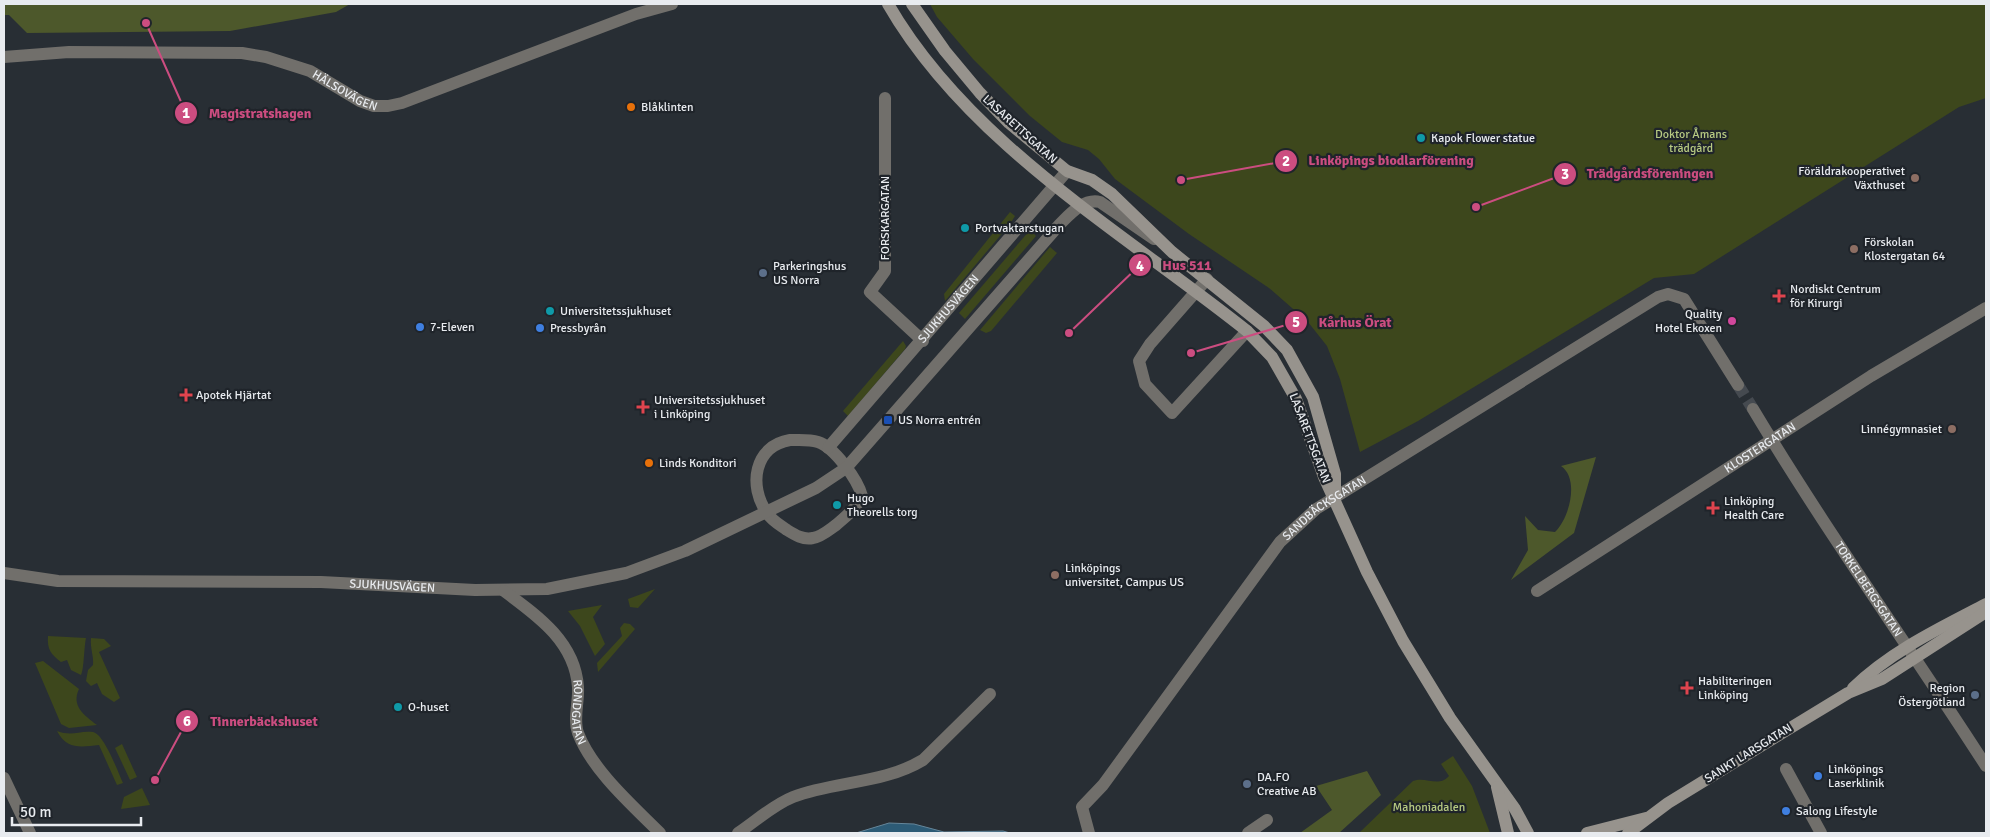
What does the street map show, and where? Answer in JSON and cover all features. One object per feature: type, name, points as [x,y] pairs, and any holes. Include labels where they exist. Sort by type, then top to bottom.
[{"type":"main road","name":"LASARETTSGATAN","points":[[888,4],[916,47],[966,104],[1023,159],[1247,331],[1260,343],[1284,374],[1296,399],[1324,477],[1335,497],[1352,541],[1403,641],[1450,718],[1515,809],[1528,833]]},
{"type":"main road","name":"LASARETTSGATAN","points":[[912,4],[935,38],[980,93],[1009,122],[1067,171],[1092,180],[1112,194],[1172,252],[1264,326],[1287,350],[1299,368],[1313,397],[1335,474],[1335,497]]},
{"type":"main road","name":"SANKT LARSGATAN","points":[[1848,693],[1874,668],[1938,628],[1986,604]]},
{"type":"main road","name":"SANKT LARSGATAN","points":[[1628,833],[1677,797],[1848,693],[1882,679],[1986,612]]},
{"type":"main road","name":"LASARETTSGATAN","points":[[1496,782],[1508,833]]},
{"type":"main road","name":"SANKT LARSGATAN","points":[[1587,833],[1650,816]]},
{"type":"street","name":"HÄLSOVÄGEN","points":[[4,57],[70,52],[249,54],[287,62],[310,70],[360,101],[374,106],[388,106],[402,103],[636,14],[672,4]]},
{"type":"street","name":"FORSKARGATAN","points":[[885,98],[885,271],[870,292],[923,341]]},
{"type":"street","name":"SJUKHUSVÄGEN","points":[[828,448],[923,341],[1067,171]]},
{"type":"street","name":"LASARETTSGATAN","points":[[1082,205],[1094,200],[1100,202],[1172,252]]},
{"type":"street","name":"SJUKHUSVÄGEN","points":[[4,573],[58,581],[321,582],[504,591],[547,589],[626,573],[685,551],[816,488],[846,468],[1060,224],[1082,205]]},
{"type":"street","points":[[1207,279],[1150,344],[1139,361],[1145,384],[1172,413],[1247,331]]},
{"type":"street","name":"SANDBÄCKSGATAN","points":[[1089,833],[1082,807],[1103,785],[1280,542],[1306,516],[1658,297],[1668,294],[1677,295],[1691,308],[1738,385]]},
{"type":"street","name":"KLOSTERGATAN","points":[[1537,591],[1871,376],[1986,308]]},
{"type":"street","name":"TORKELBERGSGATAN","points":[[1753,409],[1907,648],[1934,685],[1986,766]]},
{"type":"street","points":[[790,440],[818,442],[828,448],[846,468],[858,483],[862,496],[853,510],[824,534],[814,538],[802,538],[780,526],[766,512],[757,488],[756,477],[766,450],[779,442],[790,440]]},
{"type":"street","name":"RONDGATAN","points":[[504,591],[533,612],[566,646],[573,660],[578,681],[576,724],[586,749],[628,802],[660,833]]},
{"type":"street","points":[[738,833],[768,810],[793,797],[881,777],[909,768],[922,760],[990,694]]},
{"type":"street","points":[[1786,769],[1822,833]]},
{"type":"street","points":[[4,778],[30,833]]},
{"type":"street","points":[[1248,833],[1267,820]]},
{"type":"green space","points":[[4,4],[350,4],[336,12],[230,31],[27,33],[9,15],[4,15]]},
{"type":"green space","name":"Doktor Åmans trädgård","points":[[930,4],[1986,4],[1986,98],[1959,107],[1694,274],[1654,278],[1418,421],[1360,452],[1340,379],[1327,346],[1308,322],[1269,288],[1189,234],[1115,179],[1099,159],[1088,150],[1062,142],[1030,116],[973,59],[937,17]]},
{"type":"green space","points":[[1010,212],[1015,216],[1010,224],[945,301],[944,294]]},
{"type":"green space","points":[[1030,230],[1036,236],[965,319],[959,313]]},
{"type":"green space","points":[[1050,247],[1057,253],[991,331],[986,333],[980,330]]},
{"type":"green space","points":[[903,341],[906,346],[905,349],[848,416],[843,411]]},
{"type":"green space","points":[[1596,457],[1574,533],[1511,580],[1528,550],[1525,516],[1538,530],[1555,532],[1565,518],[1571,489],[1567,472],[1561,466]]},
{"type":"green space","points":[[655,589],[638,608],[630,607],[628,599]]},
{"type":"green space","points":[[602,605],[593,617],[605,644],[595,656],[580,626],[568,611]]},
{"type":"green space","points":[[624,623],[630,624],[635,629],[598,672],[597,663],[622,636],[620,628]]},
{"type":"green space","points":[[48,636],[86,638],[81,675],[71,670],[67,660],[61,662],[52,654],[48,645]]},
{"type":"green space","points":[[91,638],[104,639],[111,646],[99,652],[120,698],[114,702],[102,694],[97,683],[91,686],[86,681],[88,670],[93,665]]},
{"type":"green space","points":[[43,661],[79,689],[77,700],[80,710],[97,725],[69,728],[61,724],[35,663]]},
{"type":"green space","points":[[57,731],[63,733],[93,732],[97,734],[110,754],[123,783],[117,785],[99,745],[75,746],[65,741]]},
{"type":"green space","points":[[122,744],[137,777],[130,780],[115,748]]},
{"type":"green space","name":"Mahoniadalen","points":[[1453,756],[1472,786],[1490,833],[1359,833],[1413,781],[1436,782],[1449,776],[1441,764]]},
{"type":"green space","points":[[1367,771],[1381,795],[1339,833],[1300,833],[1332,810],[1316,786]]},
{"type":"green space","points":[[142,788],[150,805],[121,809],[124,797]]},
{"type":"water","points":[[889,823],[914,824],[944,832],[1003,831],[1010,833],[856,833]]},
{"type":"tunnel","points":[[1738,385],[1753,409]]},
{"type":"place","name":"Magistratshagen","points":[[146,23]]},
{"type":"place","name":"Blåklinten","points":[[631,107]]},
{"type":"place","name":"Kapok Flower statue","points":[[1421,138]]},
{"type":"place","name":"Föräldrakooperativet Växthuset","points":[[1915,178]]},
{"type":"place","name":"Linköpings biodlarförening","points":[[1181,180]]},
{"type":"place","name":"Trädgårdsföreningen","points":[[1476,207]]},
{"type":"place","name":"Portvaktarstugan","points":[[965,228]]},
{"type":"place","name":"Förskolan Klostergatan 64","points":[[1854,249]]},
{"type":"place","name":"Parkeringshus US Norra","points":[[763,273]]},
{"type":"place","name":"Nordiskt Centrum för Kirurgi","points":[[1779,296]]},
{"type":"place","name":"Universitetssjukhuset","points":[[550,311]]},
{"type":"place","name":"Quality Hotel Ekoxen","points":[[1732,321]]},
{"type":"place","name":"7-Eleven","points":[[420,327]]},
{"type":"place","name":"Pressbyrån","points":[[540,328]]},
{"type":"place","name":"Hus 511","points":[[1069,333]]},
{"type":"place","name":"Kårhus Örat","points":[[1191,353]]},
{"type":"place","name":"Apotek Hjärtat","points":[[186,395]]},
{"type":"place","name":"Universitetssjukhuset i Linköping","points":[[643,407]]},
{"type":"place","name":"US Norra entrén","points":[[888,420]]},
{"type":"place","name":"Linnégymnasiet","points":[[1952,429]]},
{"type":"place","name":"Linds Konditori","points":[[649,463]]},
{"type":"place","name":"Hugo Theorells torg","points":[[837,505]]},
{"type":"place","name":"Linköping Health Care","points":[[1713,508]]},
{"type":"place","name":"Linköpings universitet, Campus US","points":[[1055,575]]},
{"type":"place","name":"Habiliteringen Linköping","points":[[1687,688]]},
{"type":"place","name":"Region Östergötland","points":[[1975,695]]},
{"type":"place","name":"O-huset","points":[[398,707]]},
{"type":"place","name":"Linköpings Laserklinik","points":[[1818,776]]},
{"type":"place","name":"Tinnerbäckshuset","points":[[155,780]]},
{"type":"place","name":"DA.FO Creative AB","points":[[1247,784]]},
{"type":"place","name":"Salong Lifestyle","points":[[1786,811]]}]
